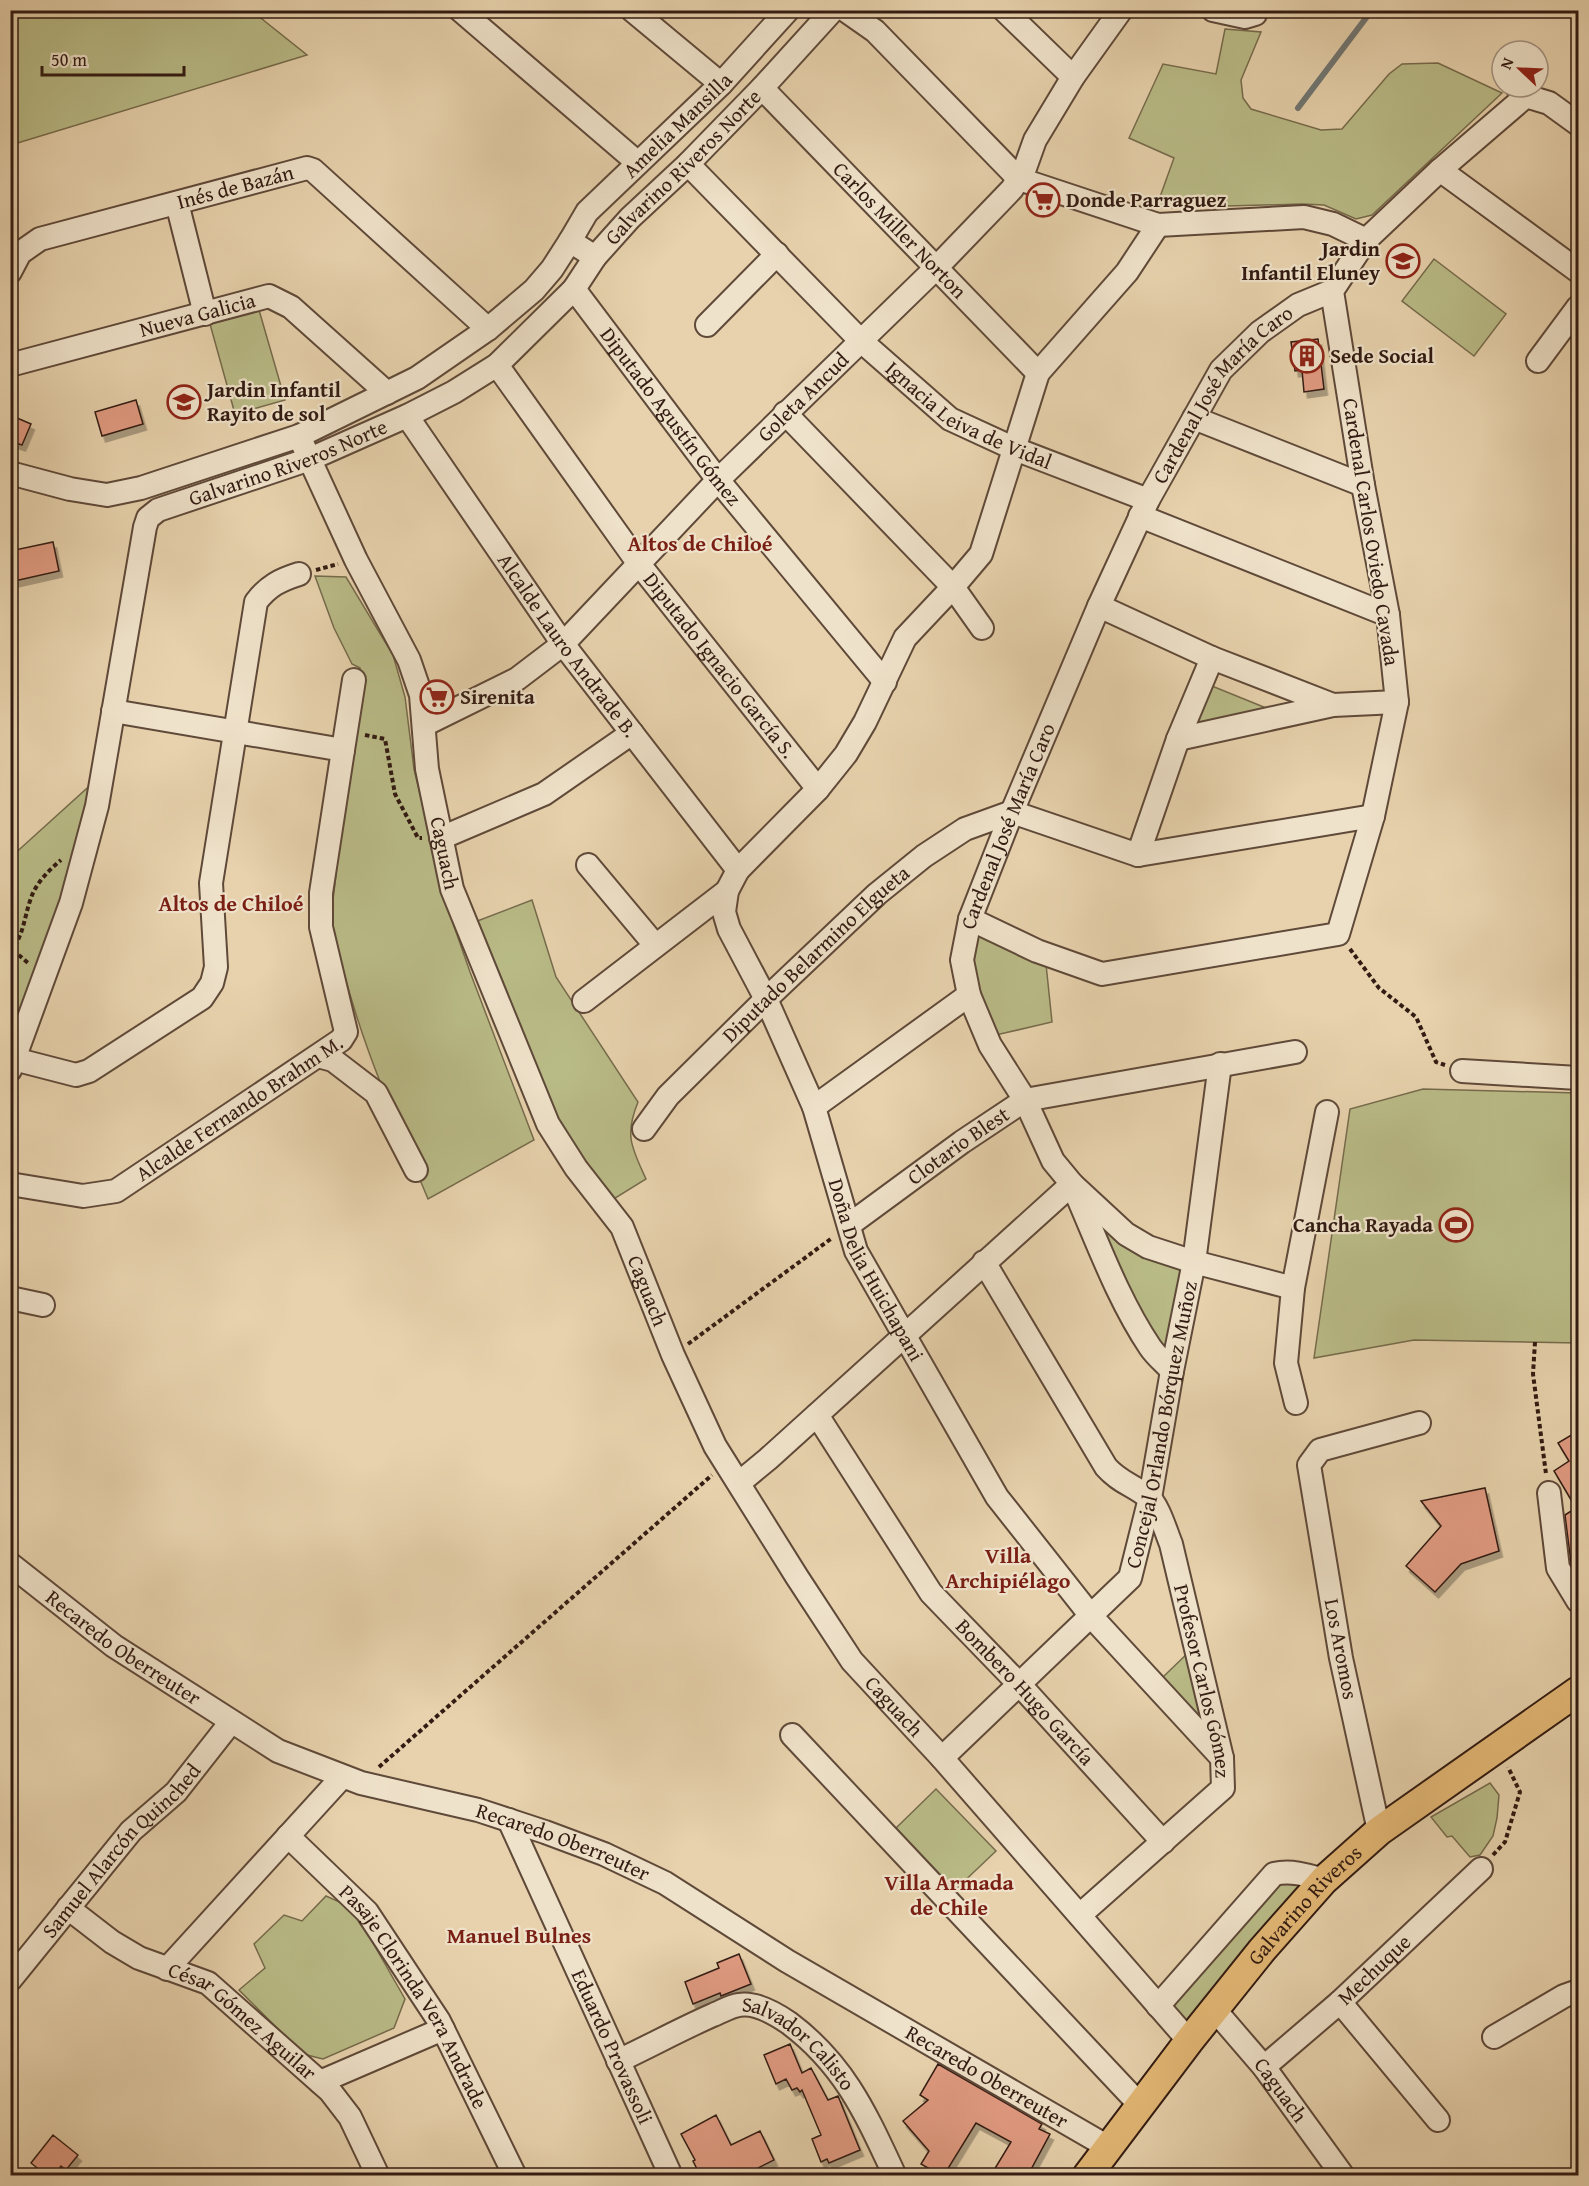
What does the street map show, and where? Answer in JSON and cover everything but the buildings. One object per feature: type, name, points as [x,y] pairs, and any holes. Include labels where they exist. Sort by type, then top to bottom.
[{"type":"main road","name":"Galvarino Riveros","points":[[1087,2175],[1214,2009],[1324,1880],[1379,1832],[1578,1692]]},
{"type":"street","points":[[460,10],[638,163]]},
{"type":"street","points":[[632,10],[721,84]]},
{"type":"street","name":"Galvarino Riveros Norte","points":[[12,1064],[71,903],[97,806],[148,518],[158,510],[310,459],[407,416],[454,392],[497,365],[574,289],[595,257],[630,218],[688,164],[833,10]]},
{"type":"street","points":[[845,10],[875,31],[1019,179],[1158,225],[1304,217],[1333,224],[1366,240]]},
{"type":"street","points":[[1004,10],[1073,77]]},
{"type":"street","name":"Goleta Ancud","points":[[424,725],[517,679],[562,644],[718,480],[937,267],[1012,189],[1019,179],[1035,140],[1073,77],[1121,10]]},
{"type":"street","points":[[1213,10],[1251,14]]},
{"type":"street","name":"Amelia Mansilla","points":[[10,473],[70,489],[107,495],[141,488],[299,436],[417,378],[488,329],[534,290],[552,269],[587,212],[721,84],[785,11]]},
{"type":"street","name":"Carlos Miller Norton","points":[[762,88],[1038,373]]},
{"type":"street","points":[[1332,291],[1366,240],[1515,99]]},
{"type":"street","points":[[1539,99],[1576,117]]},
{"type":"street","name":"Ignacia Leiva de Vidal","points":[[688,164],[860,340],[950,419],[1144,508],[1388,615]]},
{"type":"street","name":"Inés de Bazán","points":[[10,272],[20,253],[40,239],[307,168],[313,170],[488,329]]},
{"type":"street","points":[[1440,170],[1578,271]]},
{"type":"street","points":[[177,203],[205,314]]},
{"type":"street","points":[[584,1001],[727,891],[738,870],[818,789],[846,754],[885,682],[905,638],[981,554],[1038,373],[1127,272],[1158,225]]},
{"type":"street","points":[[570,241],[595,257]]},
{"type":"street","points":[[707,325],[777,254]]},
{"type":"street","name":"Diputado Agustín Gómez","points":[[574,289],[718,480],[885,682]]},
{"type":"street","name":"Cardenal José María Caro","points":[[1293,1288],[1194,1263],[1148,1247],[1126,1234],[1072,1184],[1053,1161],[1025,1100],[990,1045],[969,996],[962,960],[970,919],[1012,812],[1099,606],[1144,508],[1221,370],[1260,332],[1298,305],[1332,291]]},
{"type":"street","name":"Cardenal Carlos Oviedo Cavada","points":[[1332,291],[1388,615],[1397,702],[1373,816],[1338,934]]},
{"type":"street","name":"Nueva Galicia","points":[[10,365],[269,296],[291,307],[387,393]]},
{"type":"street","points":[[1538,361],[1578,307]]},
{"type":"street","name":"Diputado Ignacio García S.","points":[[497,365],[639,564],[818,789]]},
{"type":"street","points":[[785,413],[953,587],[982,628]]},
{"type":"street","name":"Alcalde Lauro Andrade B.","points":[[407,416],[562,644],[738,870]]},
{"type":"street","points":[[1194,418],[1364,485]]},
{"type":"street","name":"Caguach","points":[[299,436],[356,560],[409,660],[421,695],[427,768],[452,889],[548,1124],[576,1168],[622,1227],[673,1356],[715,1446],[852,1661],[942,1758],[1189,2041]]},
{"type":"street","points":[[12,1064],[76,1075],[89,1071],[202,998],[212,983],[216,967],[211,884],[256,602],[265,590],[278,581],[299,574]]},
{"type":"street","points":[[1099,606],[1212,658],[1333,705]]},
{"type":"street","points":[[1138,855],[1178,739],[1212,658]]},
{"type":"street","points":[[113,711],[235,732],[345,741],[354,680]]},
{"type":"street","points":[[1178,739],[1333,705],[1397,702]]},
{"type":"street","points":[[441,838],[544,794],[632,733]]},
{"type":"street","name":"Alcalde Fernando Brahm M.","points":[[10,1184],[82,1196],[116,1191],[341,1040],[346,1032],[321,927],[321,893],[345,741]]},
{"type":"street","points":[[1012,812],[1138,855],[1373,816]]},
{"type":"street","name":"Diputado Belarmino Elgueta","points":[[644,1129],[668,1096],[877,894],[924,856],[965,829],[1012,812]]},
{"type":"street","points":[[588,865],[655,945]]},
{"type":"street","name":"Doña Delia Huichapani","points":[[727,891],[724,912],[729,929],[766,999],[814,1107],[856,1251],[904,1337],[997,1497],[1091,1616],[1222,1758]]},
{"type":"street","points":[[970,919],[1037,951],[1102,974],[1338,934]]},
{"type":"street","points":[[814,1107],[969,996]]},
{"type":"street","name":"Clotario Blest","points":[[849,1225],[962,1142],[1025,1100],[1295,1052]]},
{"type":"street","points":[[318,1056],[333,1060],[376,1093],[416,1170]]},
{"type":"street","name":"Concejal Orlando Bórquez Muñoz","points":[[942,1758],[1130,1578],[1150,1498],[1194,1263],[1220,1064]]},
{"type":"street","points":[[1462,1071],[1578,1078]]},
{"type":"street","points":[[1296,1403],[1286,1363],[1293,1288],[1327,1112]]},
{"type":"street","points":[[739,1484],[1072,1184],[1118,1289],[1151,1349],[1172,1371]]},
{"type":"street","points":[[984,1262],[1106,1467],[1120,1481],[1150,1498]]},
{"type":"street","points":[[10,1298],[43,1305]]},
{"type":"street","name":"Bombero Hugo García","points":[[818,1415],[931,1593],[1019,1684],[1163,1842]]},
{"type":"street","name":"Los Aromos","points":[[1379,1832],[1341,1658],[1309,1465],[1320,1450],[1419,1423]]},
{"type":"street","points":[[1549,1492],[1558,1568],[1578,1601]]},
{"type":"street","name":"Profesor Carlos Gómez","points":[[1080,1915],[1223,1788],[1222,1758],[1171,1544],[1150,1498]]},
{"type":"street","name":"Recaredo Oberreuter","points":[[10,1564],[114,1646],[278,1751],[352,1780],[478,1810],[509,1820],[604,1854],[665,1883],[787,1961],[1108,2147]]},
{"type":"street","name":"Samuel Alarcón Quinched","points":[[10,1980],[131,1831],[176,1792],[231,1722]]},
{"type":"street","points":[[792,1735],[1140,2105]]},
{"type":"street","points":[[167,1969],[288,1836],[352,1780]]},
{"type":"street","name":"Eduardo Provassoli","points":[[509,1820],[671,2175]]},
{"type":"street","name":"Pasaje Clorinda Vera Andrade","points":[[288,1836],[368,1912],[443,2029],[515,2175]]},
{"type":"street","name":"Mechuque","points":[[1264,2067],[1340,2002],[1481,1869]]},
{"type":"street","points":[[1158,2006],[1274,1874],[1297,1873],[1324,1880]]},
{"type":"street","name":"César Gómez Aguilar","points":[[68,1908],[112,1942],[139,1958],[208,1983],[330,2091],[350,2117],[378,2175]]},
{"type":"street","points":[[1494,2037],[1564,1996],[1578,1991]]},
{"type":"street","points":[[1340,2002],[1438,2120]]},
{"type":"street","name":"Salvador Calisto","points":[[618,2061],[692,2024],[739,2005],[758,2007],[778,2015],[811,2040],[839,2071],[864,2109],[895,2175]]},
{"type":"street","name":"Caguach","points":[[1214,2009],[1264,2067],[1343,2175]]},
{"type":"street","points":[[320,2082],[443,2029]]},
{"type":"path","points":[[299,574],[356,560]]},
{"type":"path","points":[[345,741],[385,739],[395,794],[418,838],[441,838]]},
{"type":"path","points":[[10,952],[20,937],[31,897],[37,885],[63,857]]},
{"type":"path","points":[[1338,934],[1379,988],[1416,1017],[1436,1062],[1462,1071]]},
{"type":"path","points":[[673,1356],[849,1225]]},
{"type":"path","points":[[1535,1342],[1533,1374],[1549,1492]]},
{"type":"path","points":[[352,1780],[726,1463]]},
{"type":"path","points":[[1481,1869],[1504,1842],[1520,1792],[1498,1748]]},
{"type":"green space","points":[[11,10],[252,11],[307,55],[11,145]]},
{"type":"green space","points":[[1225,29],[1261,32],[1241,80],[1243,98],[1251,109],[1321,130],[1342,129],[1389,74],[1402,64],[1438,63],[1490,87],[1490,99],[1496,99],[1372,215],[1356,219],[1324,205],[1302,204],[1156,208],[1174,158],[1129,138],[1163,64],[1216,74]]},
{"type":"green space","points":[[1434,259],[1506,314],[1474,356],[1402,301]]},
{"type":"green space","points":[[259,310],[285,400],[235,414],[210,324]]},
{"type":"green space","points":[[315,576],[346,577],[393,655],[405,697],[414,769],[447,906],[534,1140],[428,1199],[372,1061],[348,990],[331,917],[360,668],[352,664],[334,628]]},
{"type":"green space","points":[[1207,684],[1271,710],[1190,725]]},
{"type":"green space","points":[[95,781],[68,898],[11,1046],[11,857]]},
{"type":"green space","points":[[532,900],[556,977],[638,1102],[631,1124],[631,1142],[646,1179],[604,1205],[576,1168],[467,925]]},
{"type":"green space","points":[[976,932],[1046,964],[1052,1022],[996,1035],[977,993],[971,960]]},
{"type":"green space","name":"Cancha Rayada","points":[[1423,1089],[1578,1093],[1578,1343],[1414,1340],[1314,1358],[1350,1109]]},
{"type":"green space","points":[[1100,1224],[1183,1269],[1166,1352],[1159,1344],[1127,1285]]},
{"type":"green space","points":[[1191,1650],[1211,1730],[1163,1677]]},
{"type":"green space","points":[[1490,1783],[1499,1795],[1493,1836],[1480,1855],[1470,1857],[1452,1836],[1447,1837],[1431,1817]]},
{"type":"green space","points":[[936,1789],[996,1851],[955,1890],[896,1828]]},
{"type":"green space","points":[[1275,1880],[1313,1883],[1189,2031],[1166,2006]]},
{"type":"green space","points":[[326,1896],[353,1908],[405,1999],[394,2028],[323,2059],[303,2054],[239,1990],[265,1968],[254,1944],[284,1915],[302,1921]]},
{"type":"waterway","points":[[1298,108],[1372,10]]},
{"type":"place","name":"Donde Parraguez","points":[[1043,200]]},
{"type":"place","name":"Jardin Infantil Eluney","points":[[1403,261]]},
{"type":"place","name":"Sede Social","points":[[1307,356]]},
{"type":"place","name":"Jardin Infantil Rayito de sol","points":[[184,402]]},
{"type":"place","name":"Sirenita","points":[[437,697]]},
{"type":"place","name":"Cancha Rayada","points":[[1456,1225]]},
{"type":"district","name":"Altos de Chiloé","points":[[700,543]]},
{"type":"district","name":"Altos de Chiloé","points":[[231,903]]},
{"type":"district","name":"Villa Archipiélago","points":[[1008,1568]]},
{"type":"district","name":"Villa Armada de Chile","points":[[949,1895]]},
{"type":"district","name":"Manuel Bulnes","points":[[519,1935]]}]
